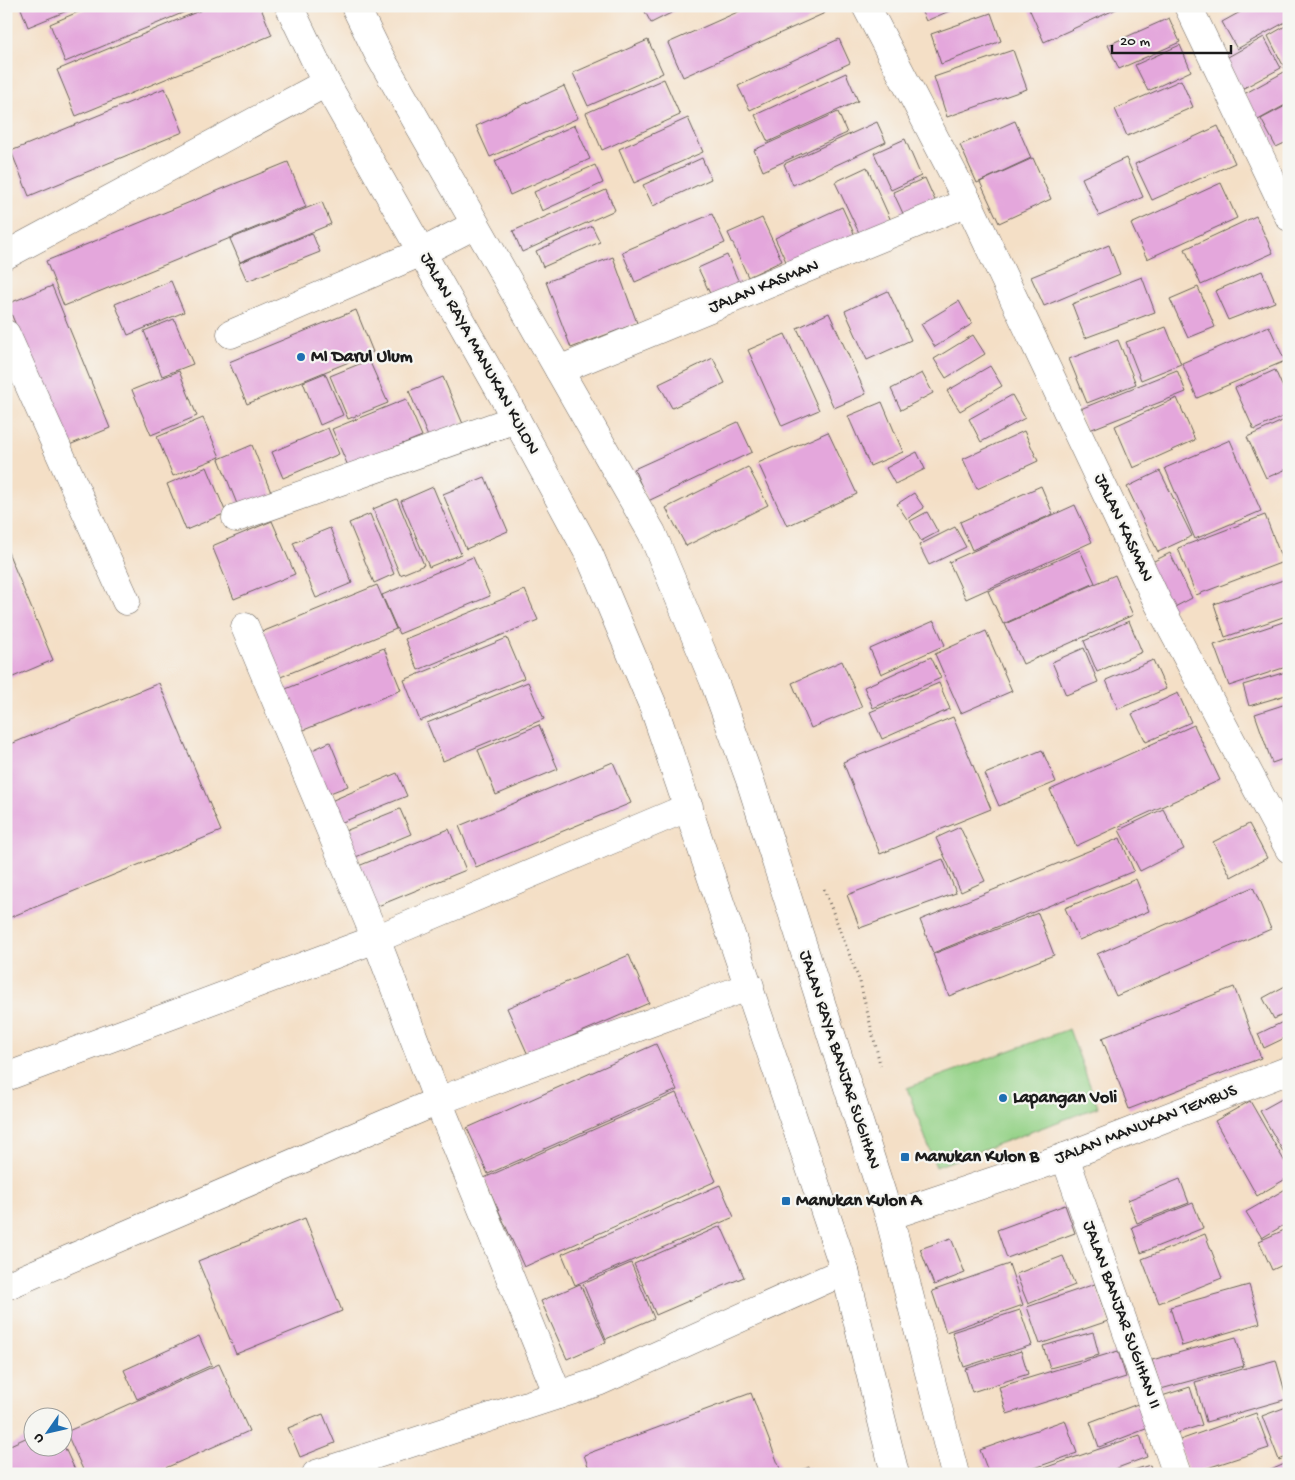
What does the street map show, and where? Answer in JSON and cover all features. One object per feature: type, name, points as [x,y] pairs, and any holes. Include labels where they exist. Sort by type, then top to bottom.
[{"type":"main road","name":"JALAN RAYA MANUKAN KULON","points":[[289,6],[326,83],[516,419],[589,554],[654,708],[689,807]]},
{"type":"main road","points":[[355,6],[379,55],[559,370]]},
{"type":"main road","name":"JALAN KASMAN","points":[[866,6],[968,202],[1157,601],[1289,849]]},
{"type":"main road","points":[[1188,6],[1289,217]]},
{"type":"main road","points":[[6,255],[326,83]]},
{"type":"main road","name":"JALAN KASMAN","points":[[559,370],[968,202]]},
{"type":"main road","points":[[231,334],[422,252],[476,225]]},
{"type":"main road","points":[[6,334],[126,601]]},
{"type":"main road","name":"JALAN RAYA BANJAR SUGIHAN","points":[[559,370],[652,532],[714,681],[750,780],[889,1216],[956,1474]]},
{"type":"main road","points":[[236,518],[516,419]]},
{"type":"main road","points":[[245,627],[376,939],[438,1102],[558,1396]]},
{"type":"main road","points":[[6,1077],[376,939],[689,807],[845,1271],[895,1474]]},
{"type":"main road","points":[[6,1286],[438,1102],[750,986]]},
{"type":"main road","name":"JALAN MANUKAN TEMBUS","points":[[889,1216],[1064,1157],[1289,1070]]},
{"type":"main road","name":"JALAN BANJAR SUGIHAN II","points":[[1064,1157],[1177,1474]]},
{"type":"main road","points":[[316,1474],[598,1382],[845,1271]]},
{"type":"green space","name":"Lapangan Voli","points":[[1069,1029],[1098,1107],[936,1167],[907,1088]]},
{"type":"building","points":[[20,6],[79,6],[28,27]]},
{"type":"building","points":[[92,6],[199,6],[65,62],[50,24]]},
{"type":"building","points":[[211,6],[260,6],[272,35],[76,116],[57,70]]},
{"type":"building","points":[[642,6],[685,6],[651,23]]},
{"type":"building","points":[[751,6],[822,6],[825,13],[683,77],[668,43]]},
{"type":"building","points":[[919,6],[961,6],[926,21]]},
{"type":"building","points":[[1028,6],[1123,6],[1044,42]]},
{"type":"building","points":[[1251,6],[1287,6],[1289,20],[1237,49],[1222,22]]},
{"type":"building","points":[[991,13],[1001,41],[941,64],[931,34]]},
{"type":"building","points":[[1169,18],[1180,42],[1119,69],[1108,45]]},
{"type":"building","points":[[1289,24],[1289,103],[1258,120],[1244,94],[1286,71],[1268,36]]},
{"type":"building","points":[[1264,37],[1281,68],[1242,89],[1226,58]]},
{"type":"building","points":[[839,39],[850,63],[750,110],[738,86]]},
{"type":"building","points":[[648,40],[663,73],[588,106],[573,73]]},
{"type":"building","points":[[1180,45],[1191,71],[1148,91],[1135,65]]},
{"type":"building","points":[[1013,50],[1027,89],[947,117],[934,77]]},
{"type":"building","points":[[846,73],[858,101],[768,142],[755,115]]},
{"type":"building","points":[[664,79],[680,115],[602,150],[586,113]]},
{"type":"building","points":[[1181,80],[1193,107],[1127,136],[1115,109]]},
{"type":"building","points":[[564,86],[578,118],[490,157],[476,126]]},
{"type":"building","points":[[165,88],[183,132],[29,196],[11,151]]},
{"type":"building","points":[[1289,104],[1289,141],[1276,147],[1261,119]]},
{"type":"building","points":[[838,112],[847,133],[763,171],[754,150]]},
{"type":"building","points":[[688,118],[703,152],[634,183],[619,149]]},
{"type":"building","points":[[1015,121],[1031,158],[977,183],[960,145]]},
{"type":"building","points":[[877,122],[886,142],[793,185],[784,164]]},
{"type":"building","points":[[575,125],[590,159],[510,195],[495,161]]},
{"type":"building","points":[[1218,126],[1235,163],[1152,200],[1135,164]]},
{"type":"building","points":[[905,139],[921,176],[891,190],[874,153]]},
{"type":"building","points":[[702,158],[711,179],[653,206],[643,185]]},
{"type":"building","points":[[1033,158],[1051,199],[999,223],[980,182]]},
{"type":"building","points":[[1126,158],[1143,197],[1099,216],[1082,178]]},
{"type":"building","points":[[288,162],[306,207],[64,306],[46,261]]},
{"type":"building","points":[[595,165],[603,183],[542,211],[534,192]]},
{"type":"building","points":[[867,167],[892,223],[861,237],[835,182]]},
{"type":"building","points":[[925,178],[938,207],[907,222],[893,192]]},
{"type":"building","points":[[1221,183],[1237,218],[1147,259],[1131,224]]},
{"type":"building","points":[[606,190],[615,210],[522,252],[513,231]]},
{"type":"building","points":[[322,202],[331,224],[240,262],[230,239]]},
{"type":"building","points":[[842,207],[857,240],[790,270],[775,238]]},
{"type":"building","points":[[712,214],[725,243],[635,282],[622,252]]},
{"type":"building","points":[[1256,216],[1273,253],[1201,285],[1185,249]]},
{"type":"building","points":[[762,218],[782,261],[748,277],[728,233]]},
{"type":"building","points":[[592,226],[600,242],[543,267],[536,251]]},
{"type":"building","points":[[312,233],[320,252],[247,281],[239,263]]},
{"type":"building","points":[[1109,245],[1120,274],[1044,306],[1031,277]]},
{"type":"building","points":[[727,255],[741,287],[713,300],[698,268]]},
{"type":"building","points":[[613,257],[637,323],[571,348],[546,282]]},
{"type":"building","points":[[1262,271],[1275,302],[1228,320],[1215,291]]},
{"type":"building","points":[[1142,277],[1155,312],[1085,338],[1072,304]]},
{"type":"building","points":[[171,281],[184,312],[128,335],[115,304]]},
{"type":"building","points":[[52,286],[110,428],[67,446],[7,304]]},
{"type":"building","points":[[1198,287],[1215,327],[1188,338],[1170,299]]},
{"type":"building","points":[[888,291],[911,340],[867,360],[845,311]]},
{"type":"building","points":[[959,301],[972,324],[935,347],[921,324]]},
{"type":"building","name":"MI Darul Ulum","points":[[356,310],[373,352],[247,404],[229,362]]},
{"type":"building","points":[[829,313],[866,394],[834,408],[797,328]]},
{"type":"building","points":[[174,319],[193,364],[162,376],[144,331]]},
{"type":"building","points":[[1269,326],[1285,361],[1197,398],[1182,363]]},
{"type":"building","points":[[1166,327],[1181,364],[1141,380],[1126,342]]},
{"type":"building","points":[[785,334],[819,410],[782,426],[748,350]]},
{"type":"building","points":[[973,335],[985,354],[946,378],[934,359]]},
{"type":"building","points":[[1118,340],[1136,384],[1087,403],[1069,359]]},
{"type":"building","points":[[713,358],[725,383],[672,408],[659,384]]},
{"type":"building","points":[[369,360],[388,403],[348,419],[330,376]]},
{"type":"building","points":[[990,366],[1002,386],[960,411],[947,391]]},
{"type":"building","points":[[1177,370],[1186,392],[1087,431],[1078,410]]},
{"type":"building","points":[[1275,370],[1289,401],[1289,414],[1254,430],[1235,388]]},
{"type":"building","points":[[179,371],[197,416],[151,435],[132,390]]},
{"type":"building","points":[[325,373],[343,415],[320,425],[303,382]]},
{"type":"building","points":[[922,373],[933,393],[901,410],[891,389]]},
{"type":"building","points":[[443,377],[463,424],[429,439],[409,391]]},
{"type":"building","points":[[1012,395],[1025,418],[981,442],[969,419]]},
{"type":"building","points":[[1177,398],[1195,440],[1133,468],[1115,426]]},
{"type":"building","points":[[406,399],[422,436],[348,466],[332,429]]},
{"type":"building","points":[[882,402],[903,452],[870,466],[848,416]]},
{"type":"building","points":[[203,418],[220,457],[173,476],[157,437]]},
{"type":"building","points":[[1289,418],[1289,468],[1266,478],[1247,437]]},
{"type":"building","points":[[738,422],[752,452],[648,501],[634,469]]},
{"type":"building","points":[[328,428],[339,454],[283,478],[272,452]]},
{"type":"building","points":[[1024,431],[1038,461],[977,489],[963,459]]},
{"type":"building","points":[[828,432],[857,494],[787,526],[758,463]]},
{"type":"building","points":[[1230,440],[1261,511],[1195,539],[1165,468]]},
{"type":"building","points":[[252,445],[274,500],[241,514],[219,459]]},
{"type":"building","points":[[917,452],[925,469],[895,484],[886,468]]},
{"type":"building","points":[[207,467],[226,513],[186,530],[167,484]]},
{"type":"building","points":[[748,467],[768,505],[686,546],[666,508]]},
{"type":"building","points":[[1160,471],[1192,536],[1158,552],[1127,487]]},
{"type":"building","points":[[485,477],[508,531],[466,549],[443,494]]},
{"type":"building","points":[[1041,486],[1053,514],[972,550],[960,522]]},
{"type":"building","points":[[433,487],[461,554],[429,567],[401,501]]},
{"type":"building","points":[[914,493],[924,508],[907,519],[897,504]]},
{"type":"building","points":[[397,499],[424,565],[400,575],[373,509]]},
{"type":"building","points":[[1075,505],[1092,542],[966,599],[949,562]]},
{"type":"building","points":[[927,512],[938,532],[921,541],[910,521]]},
{"type":"building","points":[[370,514],[394,574],[374,583],[349,523]]},
{"type":"building","points":[[1265,515],[1283,562],[1196,595],[1178,548]]},
{"type":"building","points":[[272,521],[295,574],[234,599],[212,546]]},
{"type":"building","points":[[955,527],[966,547],[929,565],[919,545]]},
{"type":"building","points":[[330,528],[352,583],[316,598],[293,543]]},
{"type":"building","points":[[1080,550],[1095,583],[1003,624],[988,591]]},
{"type":"building","points":[[8,552],[53,660],[6,680],[6,553]]},
{"type":"building","points":[[1170,553],[1192,598],[1167,611],[1144,566]]},
{"type":"building","points":[[473,557],[490,596],[399,634],[382,595]]},
{"type":"building","points":[[1115,575],[1133,615],[1023,664],[1005,624]]},
{"type":"building","points":[[1289,578],[1289,615],[1225,637],[1214,604]]},
{"type":"building","points":[[377,585],[396,629],[271,681],[252,636]]},
{"type":"building","points":[[525,590],[538,620],[418,670],[405,639]]},
{"type":"building","points":[[1289,620],[1289,666],[1229,686],[1214,645]]},
{"type":"building","points":[[934,621],[945,645],[881,674],[870,649]]},
{"type":"building","points":[[1129,621],[1142,652],[1097,672],[1084,641]]},
{"type":"building","points":[[986,631],[1012,691],[961,713],[935,654]]},
{"type":"building","points":[[507,638],[524,678],[420,721],[404,680]]},
{"type":"building","points":[[384,648],[401,690],[299,732],[281,691]]},
{"type":"building","points":[[1084,648],[1098,682],[1066,695],[1052,662]]},
{"type":"building","points":[[931,657],[941,678],[873,708],[864,687]]},
{"type":"building","points":[[1153,660],[1166,689],[1118,709],[1106,680]]},
{"type":"building","points":[[842,661],[862,707],[811,728],[792,683]]},
{"type":"building","points":[[1289,671],[1289,694],[1249,706],[1243,685]]},
{"type":"building","points":[[528,682],[544,719],[443,761],[427,723]]},
{"type":"building","points":[[159,683],[221,831],[6,919],[6,746]]},
{"type":"building","points":[[939,683],[950,709],[882,739],[870,712]]},
{"type":"building","points":[[1178,693],[1191,722],[1146,742],[1132,714]]},
{"type":"building","points":[[1289,703],[1289,757],[1272,763],[1255,714]]},
{"type":"building","points":[[953,717],[991,809],[880,854],[843,762]]},
{"type":"building","points":[[539,725],[558,769],[496,795],[478,750]]},
{"type":"building","points":[[1194,725],[1220,780],[1076,846],[1050,790]]},
{"type":"building","points":[[330,742],[348,786],[325,795],[308,752]]},
{"type":"building","points":[[1042,750],[1056,782],[999,806],[985,774]]},
{"type":"building","points":[[613,762],[631,803],[476,867],[459,826]]},
{"type":"building","points":[[397,773],[407,796],[335,825],[326,803]]},
{"type":"building","points":[[400,809],[411,834],[351,859],[340,833]]},
{"type":"building","points":[[1163,809],[1184,849],[1140,871],[1119,830]]},
{"type":"building","points":[[1249,824],[1267,858],[1231,877],[1213,842]]},
{"type":"building","points":[[960,827],[985,881],[961,892],[936,838]]},
{"type":"building","points":[[449,829],[466,870],[373,908],[356,867]]},
{"type":"building","points":[[1120,838],[1134,871],[933,953],[920,920]]},
{"type":"building","points":[[943,859],[956,893],[860,928],[847,895]]},
{"type":"building","points":[[1136,879],[1149,911],[1079,940],[1065,908]]},
{"type":"building","points":[[1253,887],[1271,929],[1116,996],[1097,954]]},
{"type":"building","points":[[1038,913],[1054,955],[949,996],[933,954]]},
{"type":"building","points":[[629,955],[649,1003],[528,1055],[507,1008]]},
{"type":"building","points":[[1287,985],[1289,1012],[1274,1019],[1263,998]]},
{"type":"building","points":[[1234,987],[1261,1058],[1129,1109],[1102,1038]]},
{"type":"building","points":[[1289,1019],[1289,1036],[1264,1048],[1258,1034]]},
{"type":"building","points":[[656,1044],[677,1090],[488,1174],[467,1128]]},
{"type":"building","points":[[676,1093],[716,1181],[524,1267],[484,1178]]},
{"type":"building","points":[[1289,1095],[1289,1162],[1260,1111]]},
{"type":"building","points":[[1250,1101],[1289,1169],[1289,1177],[1257,1196],[1215,1121]]},
{"type":"building","points":[[1180,1179],[1189,1203],[1137,1223],[1128,1200]]},
{"type":"building","points":[[720,1185],[734,1217],[575,1285],[562,1254]]},
{"type":"building","points":[[1289,1187],[1289,1222],[1262,1238],[1246,1212]]},
{"type":"building","points":[[1193,1203],[1203,1228],[1141,1253],[1132,1227]]},
{"type":"building","points":[[1065,1205],[1075,1233],[1007,1258],[997,1230]]},
{"type":"building","points":[[305,1218],[342,1311],[236,1354],[198,1261]]},
{"type":"building","points":[[721,1226],[744,1277],[656,1315],[634,1264]]},
{"type":"building","points":[[1289,1228],[1289,1262],[1272,1270],[1259,1241]]},
{"type":"building","points":[[1205,1234],[1222,1278],[1159,1303],[1142,1259]]},
{"type":"building","points":[[951,1238],[965,1273],[934,1285],[920,1249]]},
{"type":"building","points":[[1063,1256],[1075,1285],[1028,1304],[1016,1274]]},
{"type":"building","points":[[631,1263],[654,1318],[606,1339],[583,1284]]},
{"type":"building","points":[[1009,1264],[1023,1305],[946,1332],[932,1291]]},
{"type":"building","points":[[580,1284],[606,1342],[567,1359],[541,1301]]},
{"type":"building","points":[[1095,1284],[1108,1321],[1040,1344],[1027,1307]]},
{"type":"building","points":[[1249,1285],[1260,1323],[1182,1346],[1170,1307]]},
{"type":"building","points":[[1020,1310],[1032,1345],[964,1367],[952,1332]]},
{"type":"building","points":[[1093,1332],[1099,1355],[1050,1368],[1043,1346]]},
{"type":"building","points":[[199,1336],[212,1365],[137,1399],[124,1370]]},
{"type":"building","points":[[1236,1337],[1244,1366],[1161,1389],[1152,1360]]},
{"type":"building","points":[[1021,1351],[1028,1374],[972,1392],[965,1369]]},
{"type":"building","points":[[1118,1351],[1126,1377],[1007,1414],[999,1387]]},
{"type":"building","points":[[1276,1360],[1287,1399],[1206,1422],[1195,1382]]},
{"type":"building","points":[[219,1364],[249,1431],[152,1474],[85,1474],[72,1445],[72,1429]]},
{"type":"building","points":[[1190,1387],[1202,1425],[1174,1434],[1162,1396]]},
{"type":"building","points":[[751,1393],[782,1474],[591,1474],[584,1455]]},
{"type":"building","points":[[1143,1402],[1151,1427],[1099,1447],[1090,1422]]},
{"type":"building","points":[[1289,1406],[1289,1456],[1279,1460],[1262,1416]]},
{"type":"building","points":[[1256,1413],[1269,1448],[1189,1474],[1177,1441]]},
{"type":"building","points":[[323,1414],[335,1443],[300,1457],[288,1428]]},
{"type":"building","points":[[1065,1420],[1077,1453],[1018,1474],[989,1474],[980,1450]]},
{"type":"building","points":[[1140,1435],[1147,1457],[1101,1474],[1039,1474],[1038,1470]]},
{"type":"building","points":[[22,1440],[22,1458],[70,1458],[77,1474],[6,1474],[6,1447]]},
{"type":"building","points":[[1289,1462],[1289,1474],[1262,1474]]},
{"type":"building","points":[[1150,1465],[1153,1474],[1124,1473]]},
{"type":"building","points":[[809,1467],[811,1474],[792,1474]]},
{"type":"place","name":"MI Darul Ulum","points":[[301,357]]},
{"type":"place","name":"Lapangan Voli","points":[[1003,1098]]},
{"type":"place","name":"Manukan Kulon B","points":[[905,1157]]},
{"type":"place","name":"Manukan Kulon A","points":[[786,1201]]}]
